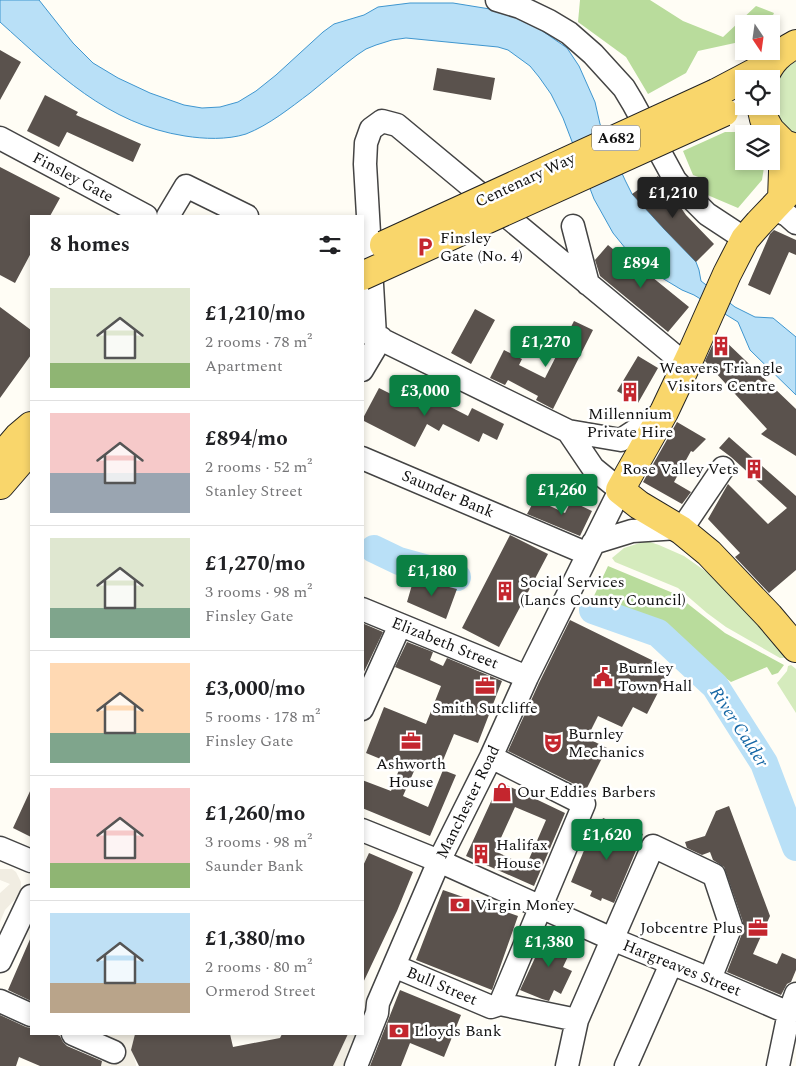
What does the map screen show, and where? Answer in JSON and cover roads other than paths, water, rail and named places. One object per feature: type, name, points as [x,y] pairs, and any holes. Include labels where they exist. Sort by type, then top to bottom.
[{"type":"main road","name":"A682","points":[[768,70],[782,51],[796,44]]},
{"type":"main road","name":"Centenary Way","points":[[365,271],[720,102],[735,92]]},
{"type":"main road","name":"Centenary Way","points":[[720,102],[735,110]]},
{"type":"main road","name":"A682","points":[[764,115],[770,130],[790,146]]},
{"type":"main road","points":[[783,197],[790,146]]},
{"type":"main road","name":"Manchester Road","points":[[620,490],[664,412],[745,239],[783,197]]},
{"type":"main road","points":[[0,458],[18,437],[30,427]]},
{"type":"main road","points":[[0,485],[30,450]]},
{"type":"main road","points":[[620,490],[639,505],[679,529],[709,553],[769,616],[796,648]]},
{"type":"street","points":[[497,0],[520,7],[549,21],[570,33],[593,54],[624,88],[675,180],[707,214],[745,239]]},
{"type":"street","points":[[364,364],[373,335],[365,271],[366,144],[370,129],[382,121],[397,125],[686,365]]},
{"type":"street","name":"Finsley Gate","points":[[0,138],[144,215]]},
{"type":"street","points":[[169,215],[186,186],[245,215]]},
{"type":"street","points":[[783,197],[787,215],[796,222]]},
{"type":"street","points":[[573,226],[588,284]]},
{"type":"street","points":[[373,335],[568,431],[621,440],[664,412]]},
{"type":"street","points":[[568,431],[593,468],[620,490]]},
{"type":"street","name":"Saunder Bank","points":[[364,459],[591,548]]},
{"type":"street","points":[[591,548],[632,531],[679,529],[723,468]]},
{"type":"street","name":"Manchester Road","points":[[356,1066],[378,1013],[370,1000],[394,966],[439,861],[491,757],[527,677],[620,490]]},
{"type":"street","name":"Elizabeth Street","points":[[364,610],[527,677]]},
{"type":"street","points":[[364,705],[400,625]]},
{"type":"street","points":[[491,757],[584,804],[500,1004]]},
{"type":"street","name":"Hargreaves Street","points":[[364,831],[439,861],[671,964],[710,979],[792,1004]]},
{"type":"street","points":[[567,1066],[577,1020],[653,846],[714,875],[731,926],[710,979]]},
{"type":"street","points":[[0,848],[30,861]]},
{"type":"street","points":[[0,961],[30,898]]},
{"type":"street","points":[[626,1066],[671,964]]},
{"type":"street","name":"Bull Street","points":[[394,966],[491,1007],[500,1004],[577,1020]]},
{"type":"street","points":[[0,1001],[30,1015]]},
{"type":"street","points":[[778,1066],[792,1004]]},
{"type":"street","points":[[75,1035],[115,1051]]},
{"type":"water","points":[[0,0],[39,0],[73,43],[93,63],[118,78],[150,93],[184,105],[202,108],[220,107],[238,102],[276,75],[334,24],[364,15],[378,7],[410,3],[453,3],[490,9],[515,17],[541,30],[567,48],[579,66],[595,102],[600,124],[632,194],[696,262],[701,281],[735,307],[755,317],[773,318],[796,337],[796,395],[750,350],[738,322],[657,275],[630,254],[613,233],[594,199],[563,118],[551,94],[530,66],[508,50],[498,47],[406,38],[392,40],[366,49],[287,110],[255,130],[231,137],[200,138],[157,130],[107,108],[85,94],[42,60],[0,22]]},
{"type":"waterway","name":"River Calder","points":[[374,549],[399,561],[457,577]]},
{"type":"waterway","name":"River Calder","points":[[593,610],[658,633],[715,686],[764,763],[796,847]]},
{"type":"place","name":"Finsley Gate (No. 4)","points":[[425,247]]},
{"type":"place","name":"Weavers Triangle Visitors Centre","points":[[721,346]]},
{"type":"place","name":"Millennium Private Hire","points":[[630,392]]},
{"type":"place","name":"Rose Valley Vets","points":[[754,469]]},
{"type":"place","name":"Social Services (Lancs County Council)","points":[[505,591]]},
{"type":"place","name":"Burnley Town Hall","points":[[603,677]]},
{"type":"place","name":"Smith Sutcliffe","points":[[485,686]]},
{"type":"place","name":"Ashworth House","points":[[411,741]]},
{"type":"place","name":"Burnley Mechanics","points":[[553,743]]},
{"type":"place","name":"Our Eddies Barbers","points":[[502,792]]},
{"type":"place","name":"Halifax House","points":[[481,854]]},
{"type":"place","name":"Virgin Money","points":[[460,905]]},
{"type":"place","name":"Jobcentre Plus","points":[[758,928]]},
{"type":"place","name":"Lloyds Bank","points":[[399,1031]]}]
